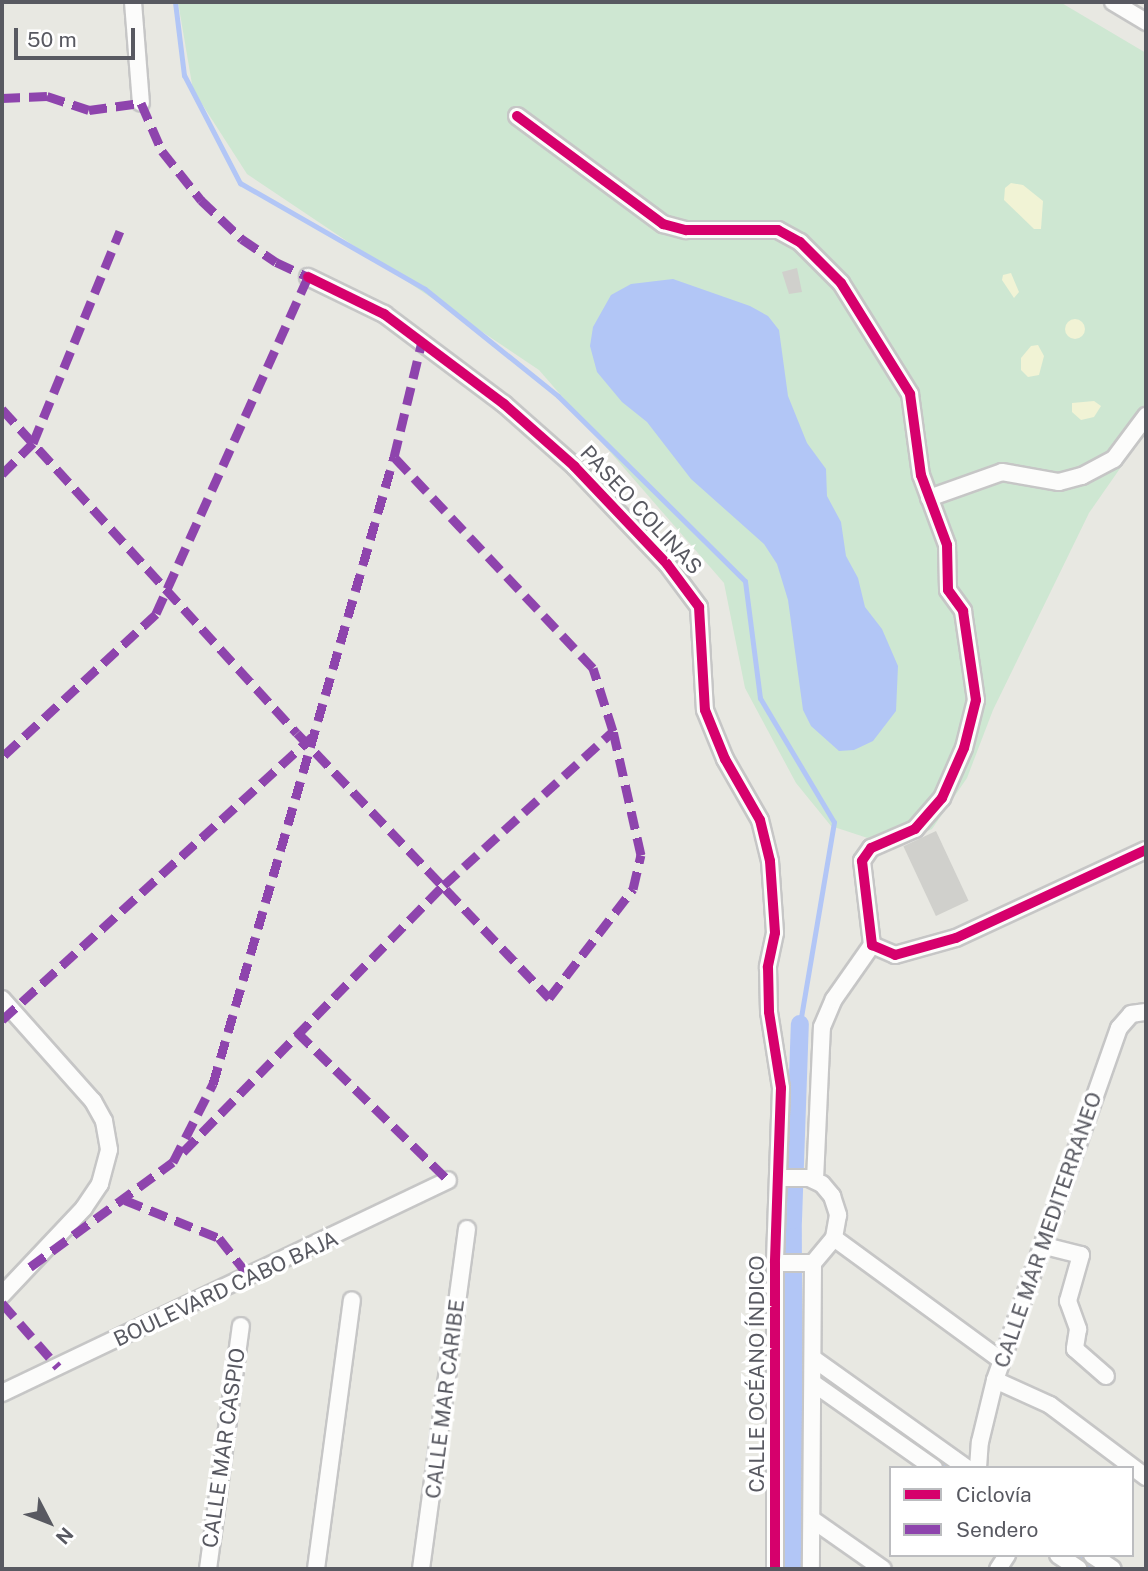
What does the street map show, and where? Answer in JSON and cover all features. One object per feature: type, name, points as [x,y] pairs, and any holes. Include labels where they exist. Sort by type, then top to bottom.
[{"type":"street","points":[[134,2],[141,103]]},
{"type":"street","points":[[1114,2],[1146,22]]},
{"type":"street","points":[[517,116],[663,224],[686,230],[778,230],[812,252],[841,283],[907,388],[917,418],[919,462],[947,545],[948,590],[962,611],[976,700],[964,748],[942,798],[915,830],[871,848],[862,861],[872,945],[834,999],[822,1027],[796,1179],[836,1204],[834,1238]]},
{"type":"street","name":"PASEO COLINAS","points":[[308,277],[384,314],[505,404],[574,466],[667,564],[699,607],[705,710],[760,820],[770,861],[775,933],[768,967],[769,1012],[796,1179]]},
{"type":"street","points":[[929,498],[1002,472],[1059,482],[1082,476],[1114,459],[1146,416]]},
{"type":"street","points":[[872,945],[895,955],[956,937],[1146,850]]},
{"type":"street","points":[[2,999],[93,1101],[108,1138],[107,1164],[100,1184],[2,1296]]},
{"type":"street","name":"CALLE MAR MEDITERRANEO","points":[[978,1466],[979,1442],[995,1380],[1045,1246],[1119,1028],[1131,1014],[1146,1012]]},
{"type":"street","name":"CALLE OCÉANO ÍNDICO","points":[[775,1569],[795,1263],[796,1179]]},
{"type":"street","name":"BOULEVARD CABO BAJA","points":[[2,1393],[448,1180]]},
{"type":"street","name":"CALLE MAR CARIBE","points":[[421,1569],[467,1229]]},
{"type":"street","points":[[795,1263],[834,1238]]},
{"type":"street","points":[[834,1238],[1002,1361]]},
{"type":"street","points":[[1045,1246],[1081,1255],[1068,1301],[1078,1329],[1075,1349],[1106,1376]]},
{"type":"street","name":"CALLE OCÉANO ÍNDICO","points":[[795,1263],[814,1360],[811,1569]]},
{"type":"street","points":[[317,1569],[352,1300]]},
{"type":"street","name":"CALLE MAR CASPIO","points":[[208,1569],[241,1326]]},
{"type":"street","points":[[814,1360],[964,1466]]},
{"type":"street","points":[[995,1380],[1050,1405],[1131,1466]]},
{"type":"street","points":[[813,1382],[931,1466]]},
{"type":"street","points":[[813,1520],[883,1569]]},
{"type":"street","points":[[1061,1557],[1079,1569]]},
{"type":"street","points":[[1095,1557],[1113,1569]]},
{"type":"shaded area","points":[[178,2],[1060,2],[1146,53],[1146,431],[1089,513],[993,710],[967,778],[932,829],[892,846],[831,826],[796,783],[745,688],[724,583],[539,370],[247,174],[193,90]]},
{"type":"sand","points":[[1011,183],[1023,185],[1043,201],[1041,229],[1034,229],[1004,200],[1005,188]]},
{"type":"sand","points":[[1011,273],[1019,292],[1014,298],[1002,280],[1003,275]]},
{"type":"sand","points":[[1071,319],[1079,319],[1085,329],[1079,339],[1071,339],[1065,333],[1065,325]]},
{"type":"sand","points":[[1038,345],[1044,356],[1039,375],[1028,377],[1021,370],[1021,358],[1031,346]]},
{"type":"sand","points":[[1094,401],[1101,406],[1094,417],[1081,420],[1072,412],[1072,403]]},
{"type":"water","points":[[673,279],[750,306],[768,316],[779,330],[788,396],[807,443],[826,469],[827,496],[841,522],[846,556],[858,578],[865,607],[882,629],[898,666],[896,711],[873,741],[854,750],[839,751],[811,726],[803,710],[788,600],[777,564],[764,544],[691,479],[647,422],[622,402],[597,372],[590,346],[593,327],[611,295],[631,284]]},
{"type":"building","points":[[797,268],[802,292],[789,294],[782,272]]},
{"type":"building","points":[[936,831],[969,901],[936,916],[903,846]]},
{"type":"waterway","points":[[175,2],[184,75],[240,183],[425,289],[558,396],[745,581],[760,698],[834,822],[800,1024]]},
{"type":"waterway","points":[[794,1569],[793,1220],[800,1024]]},
{"type":"waterway","points":[[802,1365],[949,1466]]},
{"type":"waterway","points":[[1082,1557],[1100,1569]]},
{"type":"marked path","points":[[2,98],[47,96],[89,110],[141,103],[162,151],[201,200],[242,239],[276,262],[308,277],[156,614],[2,757]]},
{"type":"marked path","points":[[2,474],[33,443],[120,231]]},
{"type":"marked path","points":[[30,1267],[173,1162],[213,1084],[394,457],[422,341]]},
{"type":"marked path","points":[[2,409],[297,733],[549,998],[633,889],[641,855],[613,731],[593,668],[394,457]]},
{"type":"marked path","points":[[183,1152],[444,885],[613,731]]},
{"type":"marked path","points":[[2,1020],[312,737]]},
{"type":"marked path","points":[[297,1032],[448,1180]]},
{"type":"marked path","points":[[125,1200],[219,1238],[249,1276]]},
{"type":"marked path","points":[[2,1303],[58,1367]]},
{"type":"cycle path","points":[[517,116],[663,224],[686,230],[778,230],[800,242],[841,283],[910,394],[921,475],[947,545],[948,590],[963,611],[976,700],[964,748],[942,798],[915,829],[871,848],[862,861],[872,945],[895,955],[956,938],[1146,850]]},
{"type":"cycle path","points":[[308,277],[384,314],[504,404],[574,466],[667,564],[699,607],[705,710],[725,759],[760,820],[770,861],[775,933],[768,967],[769,1012],[781,1088],[775,1263],[775,1569]]}]
